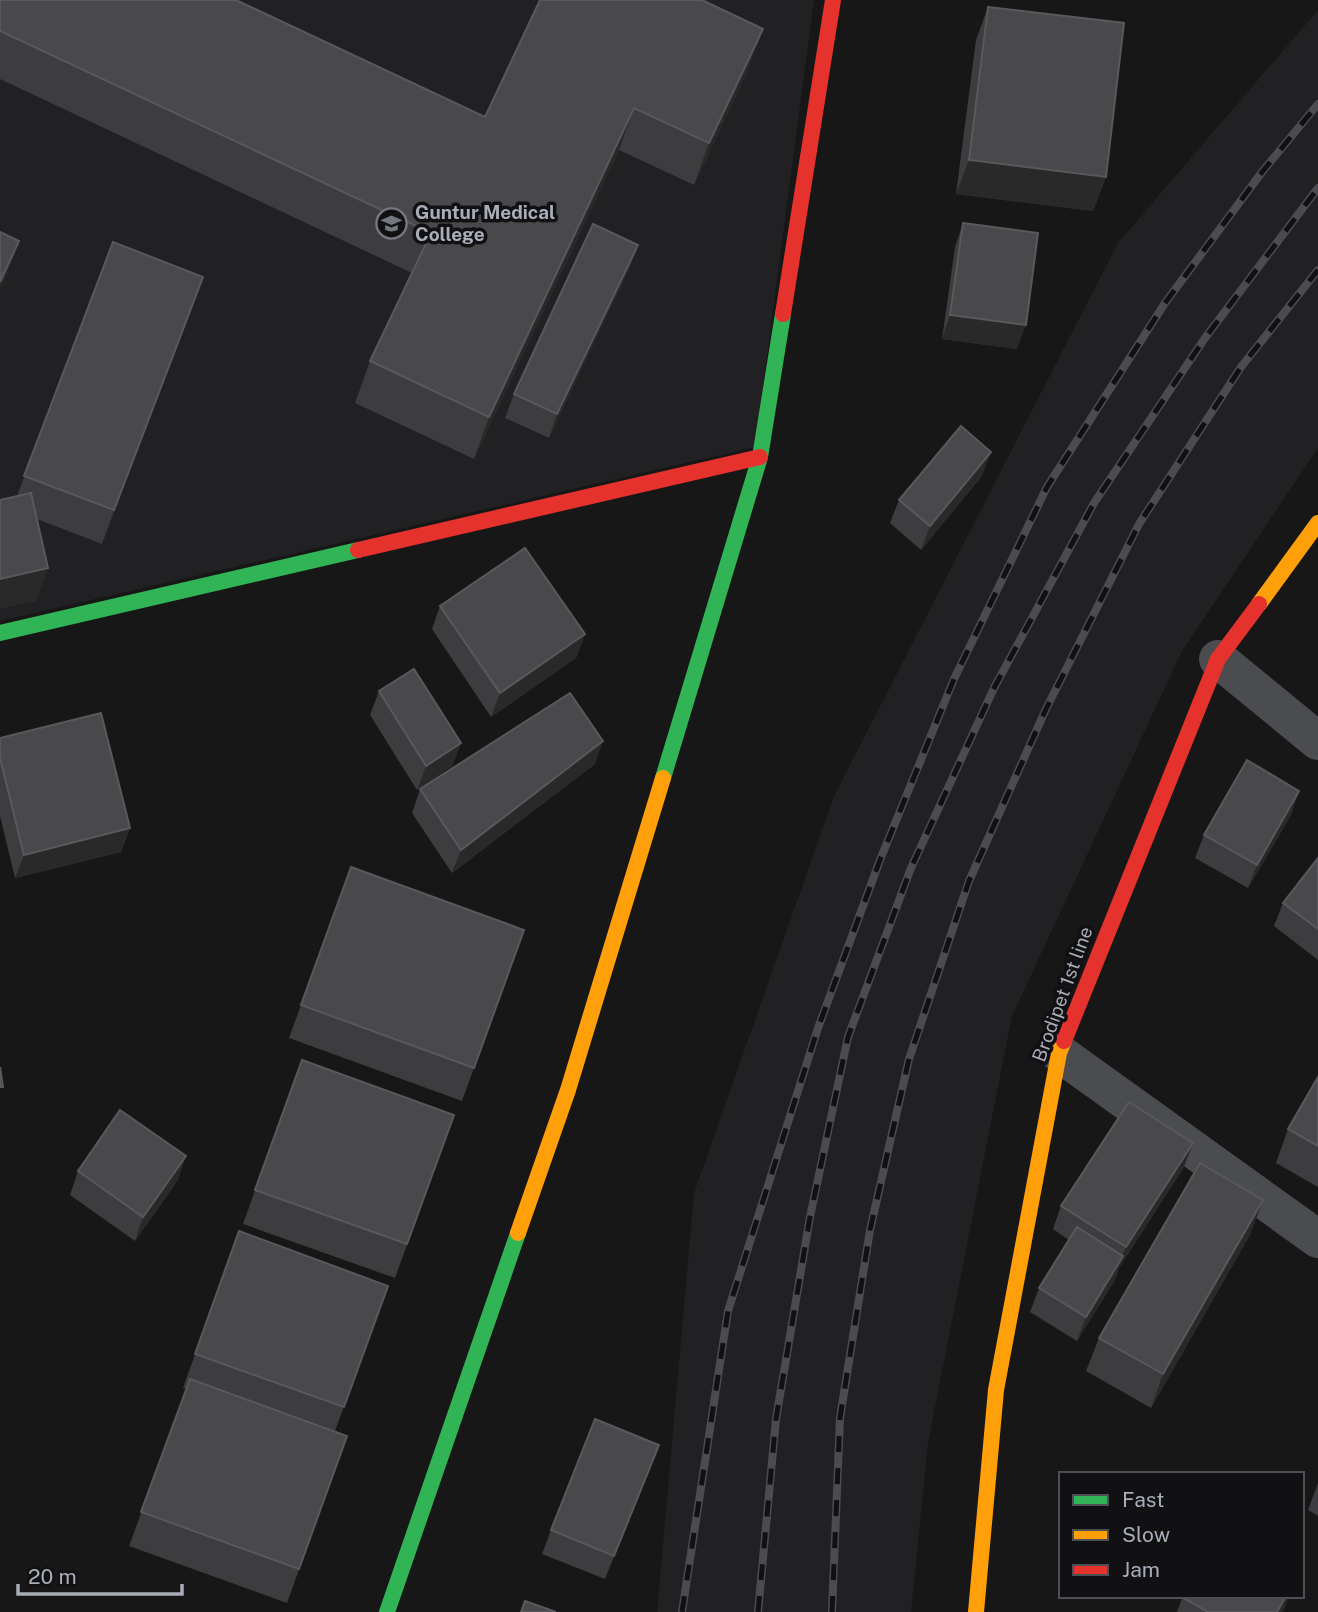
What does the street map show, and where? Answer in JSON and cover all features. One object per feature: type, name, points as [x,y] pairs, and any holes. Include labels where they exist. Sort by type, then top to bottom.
[{"type":"street","points":[[387,1612],[568,1090],[760,457],[833,0]]},
{"type":"street","points":[[0,634],[760,457]]},
{"type":"street","name":"Brodipet 1st line","points":[[976,1612],[996,1390],[1059,1053],[1218,659],[1318,523]]},
{"type":"street","points":[[1218,659],[1318,741]]},
{"type":"street","points":[[1059,1053],[1318,1239]]},
{"type":"shaded area","name":"Guntur Medical College","points":[[0,0],[814,0],[755,447],[0,621]]},
{"type":"shaded area","points":[[1318,10],[1318,448],[1182,651],[1012,1016],[928,1443],[911,1612],[657,1612],[694,1193],[834,796],[1118,243]]},
{"type":"building","points":[[0,0],[236,0],[485,117],[540,0],[702,0],[763,29],[709,143],[634,108],[489,417],[370,361],[431,233],[0,31]]},
{"type":"building","points":[[988,7],[1124,23],[1106,177],[969,160]]},
{"type":"building","points":[[963,223],[1038,233],[1026,325],[950,315]]},
{"type":"building","points":[[593,224],[638,245],[557,414],[514,394]]},
{"type":"building","points":[[0,232],[19,241],[0,282]]},
{"type":"building","points":[[113,242],[203,277],[114,510],[24,476]]},
{"type":"building","points":[[961,426],[991,452],[930,526],[899,500]]},
{"type":"building","points":[[31,493],[48,568],[0,579],[0,500]]},
{"type":"building","points":[[525,548],[585,634],[500,693],[440,606]]},
{"type":"building","points":[[414,669],[461,743],[426,766],[379,691]]},
{"type":"building","points":[[570,693],[603,741],[461,850],[420,789]]},
{"type":"building","points":[[101,713],[130,828],[24,855],[0,758],[0,738]]},
{"type":"building","points":[[1247,760],[1299,791],[1257,865],[1204,835]]},
{"type":"building","points":[[1318,858],[1318,929],[1283,903]]},
{"type":"building","points":[[351,867],[524,930],[474,1068],[301,1005]]},
{"type":"building","points":[[302,1060],[454,1115],[407,1244],[255,1190]]},
{"type":"building","points":[[1318,1077],[1318,1146],[1288,1129]]},
{"type":"building","points":[[1129,1102],[1193,1143],[1126,1247],[1061,1206]]},
{"type":"building","points":[[120,1110],[186,1156],[143,1217],[78,1171]]},
{"type":"building","points":[[1200,1163],[1263,1200],[1163,1374],[1099,1338]]},
{"type":"building","points":[[1077,1227],[1123,1256],[1086,1317],[1039,1288]]},
{"type":"building","points":[[239,1231],[388,1286],[344,1407],[195,1354]]},
{"type":"building","points":[[190,1379],[347,1436],[299,1569],[141,1512]]},
{"type":"building","points":[[595,1419],[659,1445],[614,1556],[551,1530]]},
{"type":"building","points":[[1184,1598],[1285,1598],[1277,1612],[1208,1612]]},
{"type":"building","points":[[525,1601],[556,1612],[521,1612]]},
{"type":"railway","points":[[682,1612],[728,1311],[818,1028],[880,860],[954,679],[1047,487],[1165,303],[1262,172],[1318,104]]},
{"type":"railway","points":[[758,1612],[776,1419],[810,1217],[848,1037],[911,868],[994,688],[1094,503],[1205,338],[1318,188]]},
{"type":"railway","points":[[832,1612],[840,1418],[870,1230],[909,1059],[969,881],[1046,709],[1139,524],[1241,367],[1318,270]]},
{"type":"traffic: fast","points":[[663,778],[760,457],[783,314]]},
{"type":"traffic: fast","points":[[0,633],[358,550]]},
{"type":"traffic: fast","points":[[387,1612],[518,1233]]},
{"type":"traffic: slow","points":[[1259,604],[1318,523]]},
{"type":"traffic: slow","points":[[518,1233],[568,1090],[663,778]]},
{"type":"traffic: slow","points":[[976,1612],[996,1390],[1059,1053],[1064,1041]]},
{"type":"traffic: jam","points":[[783,314],[833,0]]},
{"type":"traffic: jam","points":[[358,550],[760,457]]},
{"type":"traffic: jam","points":[[1064,1041],[1218,659],[1259,604]]},
{"type":"place","name":"Guntur Medical College","points":[[392,223]]}]
